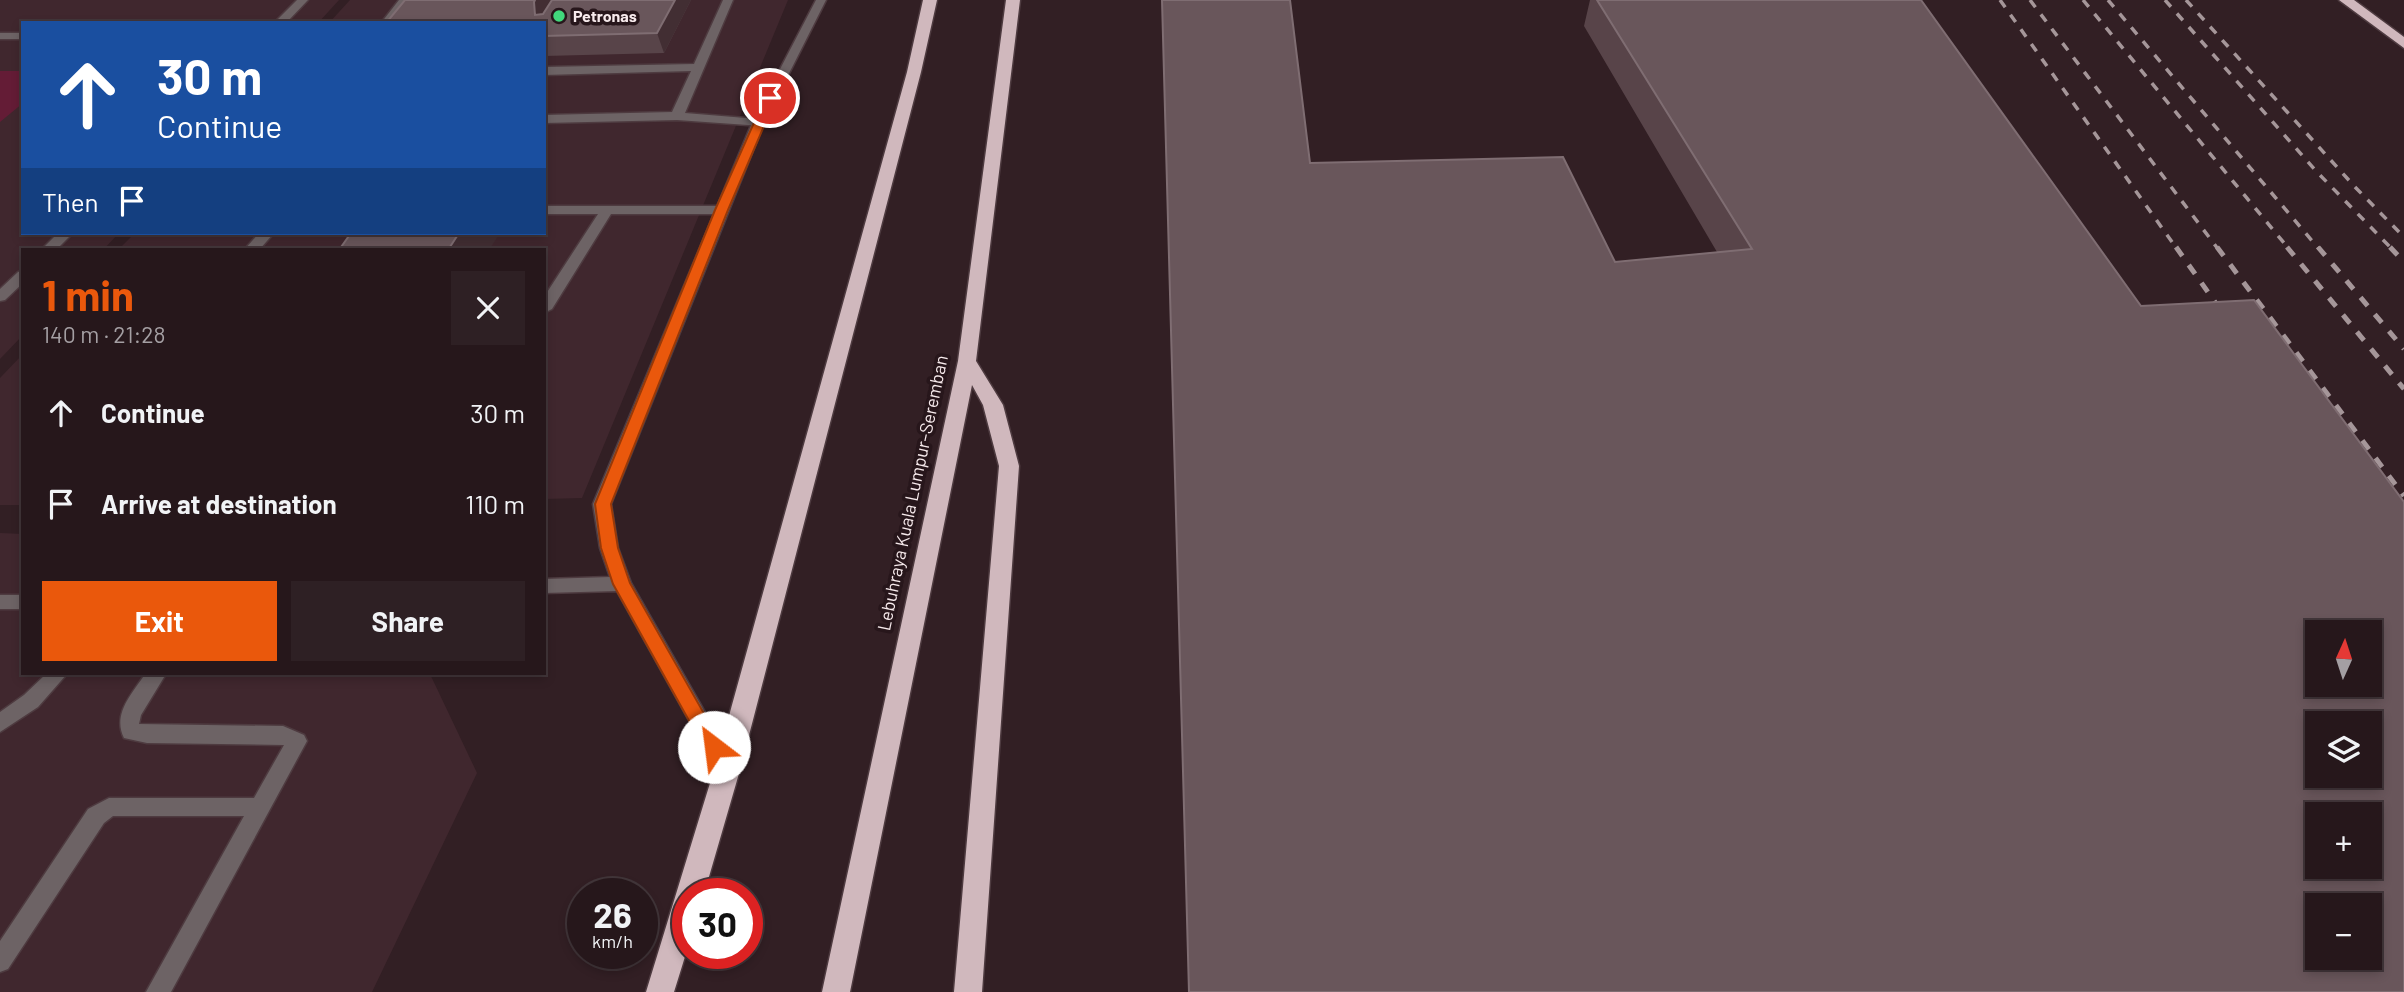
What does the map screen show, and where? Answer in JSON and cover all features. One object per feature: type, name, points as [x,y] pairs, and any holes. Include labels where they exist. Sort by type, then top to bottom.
[{"type":"highway","points":[[695,878],[727,770],[911,85],[930,0]]},
{"type":"highway","name":"Lebuhraya Kuala Lumpur–Seremban","points":[[836,992],[967,361],[1013,0]]},
{"type":"highway","points":[[2346,0],[2404,44]]},
{"type":"highway","points":[[967,361],[993,405],[1009,466],[968,992]]},
{"type":"highway","points":[[660,992],[672,953]]},
{"type":"street","points":[[281,21],[303,0]]},
{"type":"street","points":[[388,21],[405,0]]},
{"type":"street","points":[[677,116],[728,0]]},
{"type":"street","points":[[727,770],[622,584],[609,548],[603,504],[758,123],[821,0]]},
{"type":"street","points":[[0,36],[21,36]]},
{"type":"street","points":[[546,71],[697,67]]},
{"type":"street","points":[[546,119],[677,116],[758,123]]},
{"type":"street","points":[[546,210],[721,210]]},
{"type":"street","points":[[550,290],[607,210]]},
{"type":"street","points":[[50,248],[64,235]]},
{"type":"street","points":[[253,248],[265,235]]},
{"type":"street","points":[[0,297],[21,277]]},
{"type":"street","points":[[546,586],[622,584]]},
{"type":"street","points":[[0,603],[21,602]]},
{"type":"street","points":[[0,723],[45,690],[56,675]]},
{"type":"street","points":[[155,675],[131,713],[128,726],[131,732],[283,735],[297,741],[158,992]]},
{"type":"street","points":[[0,961],[96,816],[109,807],[260,807]]},
{"type":"shaded area","points":[[0,0],[339,0],[320,21],[21,21],[21,235],[117,235],[105,248],[21,248],[21,337],[0,359]]},
{"type":"shaded area","points":[[350,0],[788,0],[582,498],[546,499],[546,248],[120,248],[133,235],[546,235],[546,21],[331,21]]},
{"type":"shaded area","points":[[0,71],[21,71],[21,105],[0,122]]},
{"type":"shaded area","points":[[21,356],[21,505],[0,505],[0,378]]},
{"type":"shaded area","points":[[0,533],[21,534],[21,675],[430,675],[477,773],[372,992],[0,992]]},
{"type":"building","points":[[405,0],[535,0],[535,15],[543,14],[552,0],[675,0],[657,33],[546,36],[546,21],[388,21]]},
{"type":"building","points":[[1162,0],[1290,0],[1310,163],[1563,157],[1615,262],[1752,249],[1597,0],[1921,0],[2141,306],[2254,300],[2404,502],[2404,992],[1189,992]]},
{"type":"building","points":[[350,235],[458,235],[449,248],[340,248]]},
{"type":"railway","points":[[2000,0],[2177,249]]},
{"type":"railway","points":[[2030,0],[2218,249]]},
{"type":"railway","points":[[2083,0],[2289,249]]},
{"type":"railway","points":[[2108,0],[2319,249]]},
{"type":"railway","points":[[2165,0],[2316,171],[2392,249]]},
{"type":"railway","points":[[2186,0],[2355,187],[2404,237]]},
{"type":"railway","points":[[2176,247],[2227,319]]},
{"type":"railway","points":[[2217,247],[2404,496]]},
{"type":"railway","points":[[2287,247],[2404,389]]},
{"type":"railway","points":[[2318,247],[2404,349]]},
{"type":"railway","points":[[2390,247],[2404,262]]},
{"type":"place","name":"Petronas","points":[[559,16]]},
{"type":"route","points":[[714,747],[622,584],[609,548],[603,504],[721,210],[770,98]]}]
